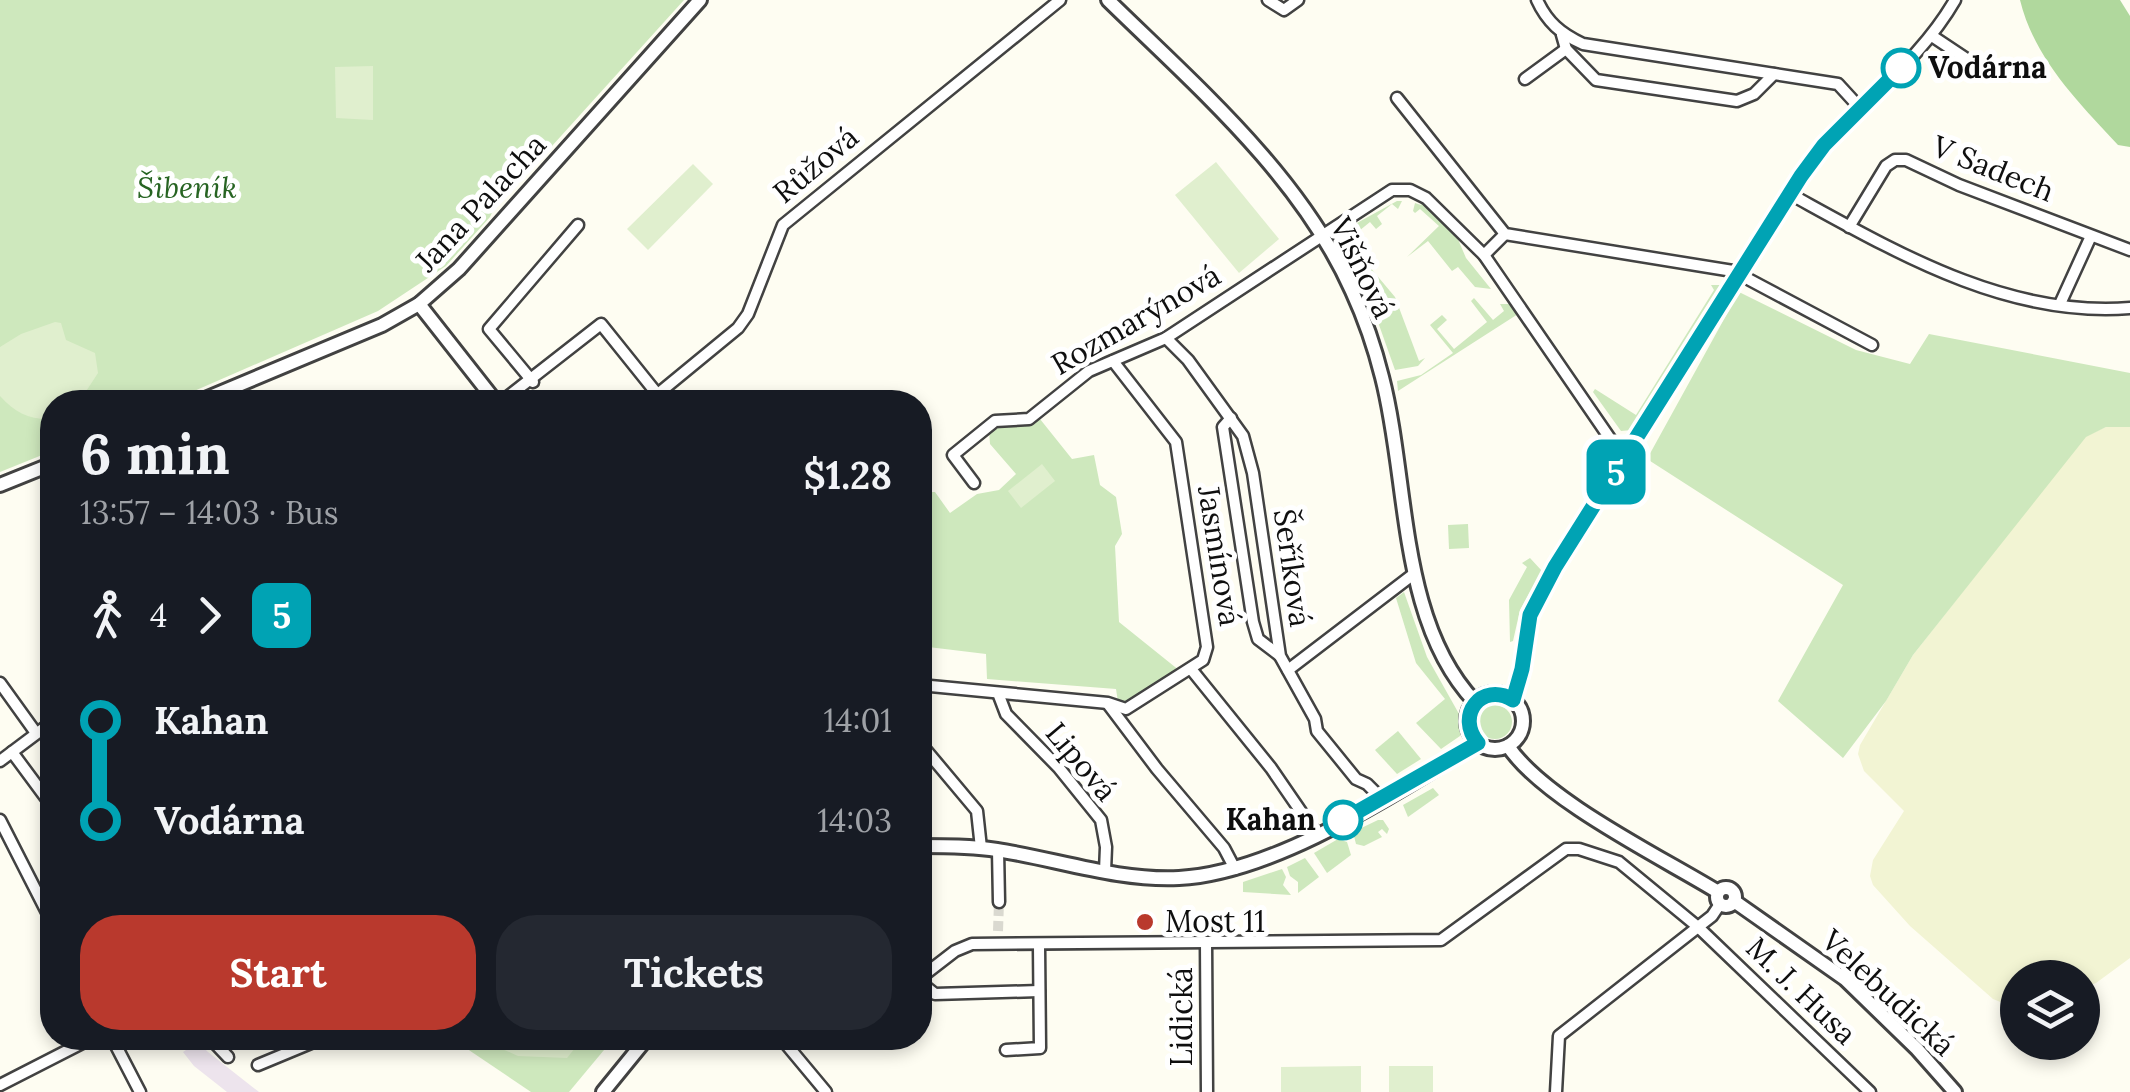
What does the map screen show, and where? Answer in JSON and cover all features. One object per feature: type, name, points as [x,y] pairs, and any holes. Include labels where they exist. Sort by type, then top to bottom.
[{"type":"street","name":"Jana Palacha","points":[[227,390],[382,326],[419,304],[460,269],[700,0]]},
{"type":"street","name":"Růžová","points":[[664,390],[738,328],[748,314],[784,225],[1060,0]]},
{"type":"street","name":"Višňová","points":[[1108,0],[1250,142],[1322,234],[1352,292],[1382,376],[1415,573],[1432,633],[1448,670],[1475,702]]},
{"type":"street","points":[[1268,0],[1280,10],[1298,0]]},
{"type":"street","points":[[1537,0],[1543,14],[1562,34],[1583,44],[1838,84],[1860,108]]},
{"type":"street","points":[[1513,700],[1535,600],[1790,194],[1824,145],[1932,36],[1954,0]]},
{"type":"street","points":[[1562,34],[1566,49],[1596,80],[1737,101],[1754,94],[1774,74]]},
{"type":"street","points":[[1932,36],[1968,60]]},
{"type":"street","points":[[1526,79],[1566,49]]},
{"type":"street","points":[[1397,98],[1505,234],[1712,266],[1740,275],[1872,345]]},
{"type":"street","name":"V Sadech","points":[[1850,227],[1886,166],[1895,160],[1906,160],[2130,250]]},
{"type":"street","name":"Rozmarýnová","points":[[974,483],[953,456],[995,421],[1029,419],[1074,380],[1166,338],[1392,190],[1410,190],[1426,198],[1484,255],[1611,440],[1626,455]]},
{"type":"street","points":[[1790,194],[1904,257],[1988,291],[2060,304],[2130,308]]},
{"type":"street","points":[[532,381],[489,328],[578,226]]},
{"type":"street","points":[[1484,255],[1505,234]]},
{"type":"street","points":[[2060,304],[2091,236]]},
{"type":"street","points":[[419,304],[489,390]]},
{"type":"street","points":[[518,390],[601,324],[647,390]]},
{"type":"street","name":"Šeříková","points":[[1166,338],[1188,360],[1243,436],[1253,473],[1280,656],[1315,720],[1317,732],[1356,779],[1382,799]]},
{"type":"street","name":"Jasmínová","points":[[1113,361],[1176,442],[1207,647],[1203,660],[1191,670]]},
{"type":"street","points":[[1231,418],[1222,427],[1253,622],[1258,639],[1280,656]]},
{"type":"street","points":[[0,486],[40,469]]},
{"type":"street","points":[[1288,670],[1415,573]]},
{"type":"street","points":[[932,686],[1108,703],[1126,709],[1191,670],[1262,756],[1317,834]]},
{"type":"street","points":[[0,683],[36,733]]},
{"type":"street","name":"Lipová","points":[[998,693],[1006,714],[1059,768],[1100,820],[1106,871]]},
{"type":"street","points":[[1498,694],[1513,700],[1524,722],[1517,739],[1494,750],[1478,743],[1468,728],[1475,702],[1498,694]]},
{"type":"street","name":"Lipová","points":[[1108,703],[1156,769],[1224,848],[1234,870]]},
{"type":"street","points":[[0,761],[40,730]]},
{"type":"street","points":[[932,846],[998,850],[1106,871],[1179,878],[1234,870],[1317,834],[1478,743]]},
{"type":"street","name":"Velebudická","points":[[1508,746],[1522,764],[1572,803],[1845,978],[1917,1048],[1955,1092]]},
{"type":"street","points":[[12,752],[40,790]]},
{"type":"street","points":[[932,758],[976,811],[981,848]]},
{"type":"street","points":[[0,820],[40,898]]},
{"type":"street","name":"M. J. Husa","points":[[1206,942],[1441,940],[1566,849],[1579,849],[1619,862],[1698,927],[1870,1092]]},
{"type":"street","points":[[998,850],[999,902]]},
{"type":"street","points":[[1556,1092],[1559,1036],[1698,927],[1724,899]]},
{"type":"street","points":[[932,970],[955,952],[997,937],[1039,946],[1206,942]]},
{"type":"street","name":"Lidická","points":[[1206,942],[1207,1092]]},
{"type":"street","points":[[1006,1050],[1040,1048],[1039,946]]},
{"type":"street","points":[[932,991],[1040,991]]},
{"type":"street","points":[[0,1086],[69,1050]]},
{"type":"street","points":[[118,1050],[140,1092]]},
{"type":"street","points":[[221,1050],[228,1058]]},
{"type":"street","points":[[258,1065],[294,1050]]},
{"type":"street","points":[[604,1092],[637,1050]]},
{"type":"street","points":[[791,1050],[826,1092]]},
{"type":"shaded area","points":[[206,1050],[259,1092],[227,1092],[183,1052]]},
{"type":"green space","name":"Šibeník","points":[[0,0],[684,0],[552,146],[501,193],[490,217],[446,266],[378,311],[197,390],[40,390],[40,456],[0,472]]},
{"type":"green space","points":[[2020,0],[2120,0],[2130,16],[2130,147],[2118,145],[2059,78],[2036,41]]},
{"type":"green space","points":[[373,66],[373,120],[336,118],[335,67]]},
{"type":"green space","points":[[1216,162],[1279,239],[1239,273],[1175,195]]},
{"type":"green space","points":[[693,164],[713,184],[648,250],[627,229]]},
{"type":"green space","points":[[1397,201],[1402,201],[1398,209],[1392,204],[1377,216],[1382,224],[1376,229],[1370,222],[1354,235],[1359,242],[1353,247],[1395,297],[1419,361],[1425,358],[1418,366],[1395,370],[1373,308],[1340,241],[1346,229]]},
{"type":"green space","points":[[1420,201],[1457,237],[1466,258],[1491,289],[1475,287],[1458,267],[1452,271],[1428,241],[1407,257],[1439,226],[1420,209],[1413,211],[1415,203],[1421,205]]},
{"type":"green space","points":[[1711,285],[1721,285],[1632,430],[1621,431],[1593,392],[1595,389],[1636,415],[1714,290]]},
{"type":"green space","points":[[1739,292],[1856,350],[1910,364],[1929,334],[2130,373],[2130,427],[2106,427],[2086,437],[1913,655],[1886,701],[1843,758],[1778,701],[1843,585],[1647,459]]},
{"type":"green space","points":[[1474,298],[1493,320],[1504,311],[1500,304],[1511,304],[1518,314],[1398,391],[1397,381],[1421,375],[1453,353],[1430,325],[1442,315],[1447,320],[1437,329],[1454,349],[1487,322],[1471,301]]},
{"type":"green space","points":[[61,323],[66,340],[95,353],[98,373],[87,390],[40,390],[40,418],[11,407],[0,396],[0,347],[21,334]]},
{"type":"green space","points":[[1040,419],[1072,459],[1094,455],[1100,485],[1116,497],[1122,534],[1115,546],[1119,622],[1180,671],[1127,704],[1118,702],[1116,689],[987,679],[986,654],[932,647],[932,492],[950,513],[977,494],[999,490],[1016,474],[990,444],[989,430],[1003,423]]},
{"type":"green space","points":[[2106,427],[2130,427],[2130,958],[2100,980],[2100,960],[2000,960],[2000,1002],[1910,926],[1873,885],[1873,860],[1904,811],[1864,771],[1858,754],[1913,655],[2086,436]]},
{"type":"green space","points":[[1042,464],[1055,481],[1021,508],[1008,491]]},
{"type":"green space","points":[[1468,524],[1469,548],[1449,549],[1448,525]]},
{"type":"green space","points":[[1530,558],[1542,571],[1520,610],[1510,642],[1509,600],[1527,567],[1522,563]]},
{"type":"green space","points":[[1404,592],[1427,657],[1463,721],[1460,736],[1441,749],[1416,723],[1445,699],[1416,663],[1396,598]]},
{"type":"green space","points":[[1495,705],[1507,710],[1512,722],[1507,734],[1495,739],[1483,734],[1478,722],[1483,710]]},
{"type":"green space","points":[[1398,731],[1421,759],[1397,774],[1375,750]]},
{"type":"green space","points":[[1433,788],[1439,795],[1408,817],[1403,805]]},
{"type":"green space","points":[[1383,820],[1389,829],[1387,834],[1382,829],[1378,832],[1382,837],[1364,846],[1356,844],[1353,832]]},
{"type":"green space","points":[[1338,839],[1347,842],[1351,855],[1327,873],[1314,853]]},
{"type":"green space","points":[[1305,858],[1319,877],[1298,893],[1298,882],[1287,867]]},
{"type":"green space","points":[[1282,869],[1286,877],[1283,885],[1291,895],[1243,892],[1243,882]]},
{"type":"green space","points":[[469,1050],[604,1050],[569,1092],[531,1092]]},
{"type":"green space","points":[[505,1050],[573,1050],[567,1058],[518,1056]]},
{"type":"green space","points":[[1361,1066],[1361,1092],[1281,1092],[1281,1067]]},
{"type":"green space","points":[[1389,1066],[1433,1066],[1433,1092],[1389,1092]]},
{"type":"tunnel","points":[[998,931],[999,902]]},
{"type":"bus line","name":"5","points":[[1343,820],[1478,743],[1468,728],[1468,718],[1475,702],[1482,697],[1498,694],[1513,700],[1530,615],[1555,567],[1801,176],[1824,145],[1901,68]]},
{"type":"place","name":"Vodárna","points":[[1901,68]]},
{"type":"place","name":"Kahan","points":[[1343,820]]},
{"type":"place","name":"Most 11","points":[[1145,922]]}]
